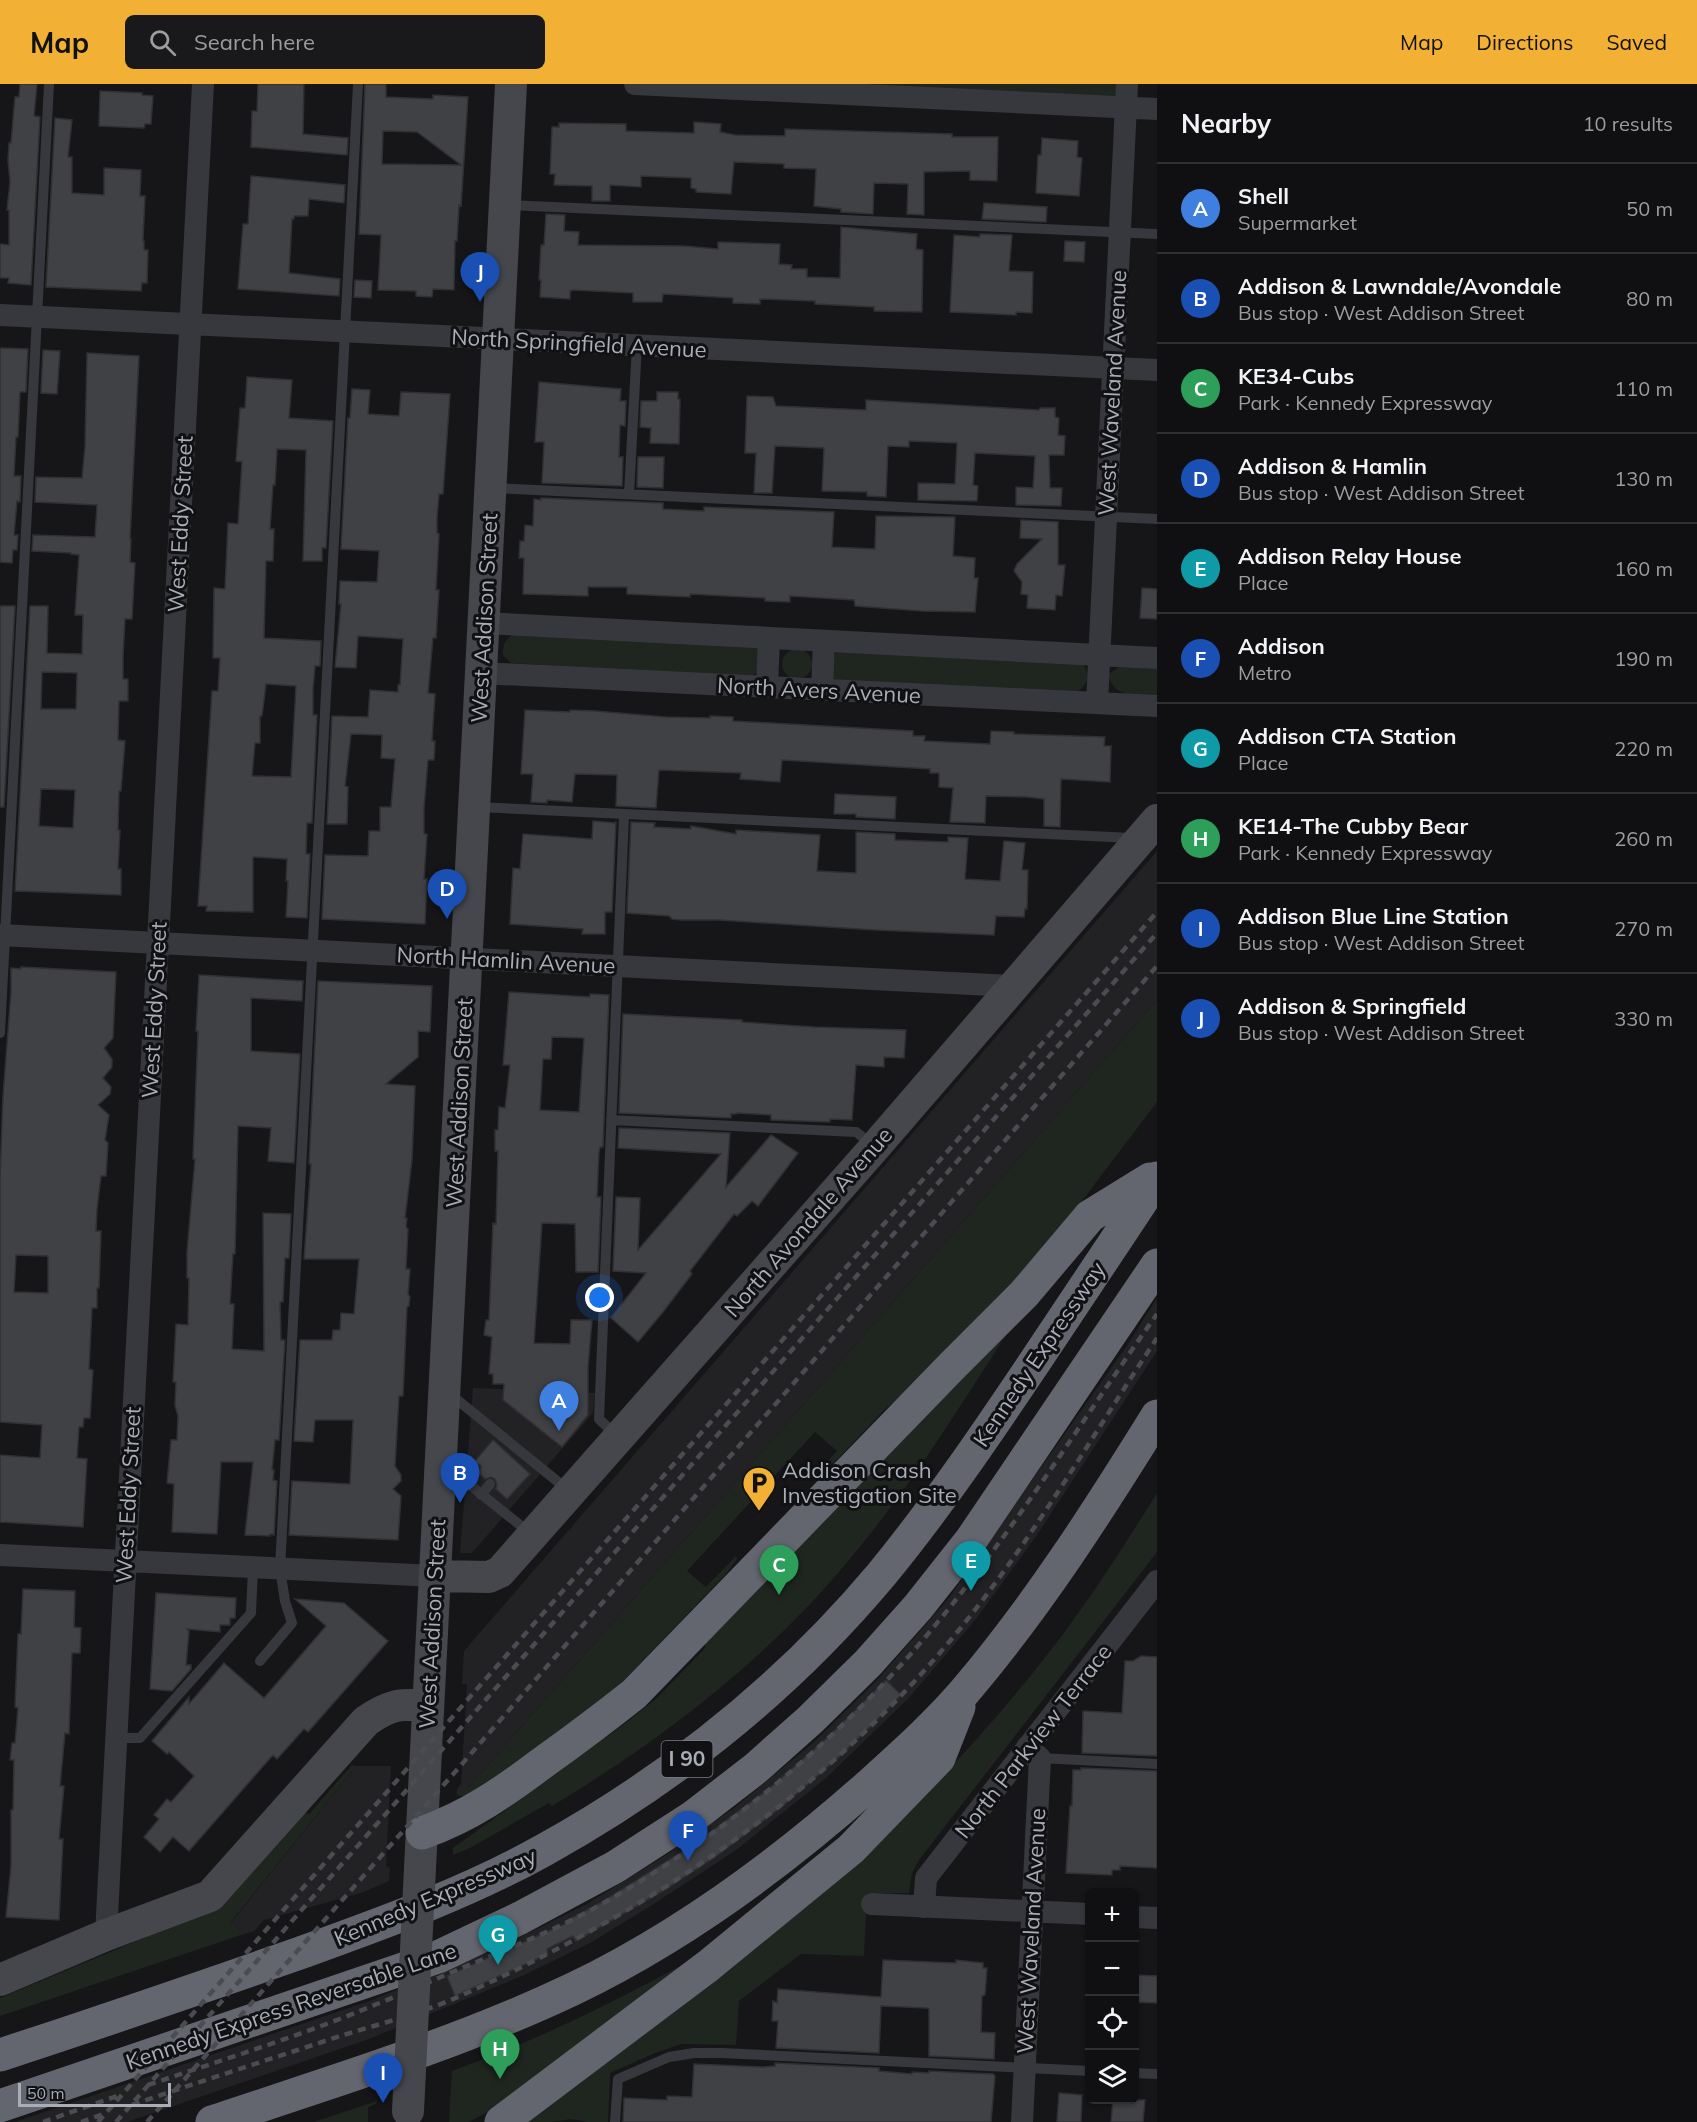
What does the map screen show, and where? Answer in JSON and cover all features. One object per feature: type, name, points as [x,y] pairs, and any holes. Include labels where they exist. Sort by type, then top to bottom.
[{"type":"highway","points":[[422,1833],[449,1823],[493,1799],[596,1725],[634,1694],[1024,1294],[1090,1216],[1157,1176]]},
{"type":"highway","name":"Kennedy Expressway","points":[[0,2055],[167,2001],[376,1927],[472,1886],[542,1851],[603,1815],[671,1771],[706,1745],[804,1657],[880,1575],[983,1438],[1157,1176]]},
{"type":"highway","name":"Kennedy Express Reversable Lane","points":[[0,2106],[438,1958],[604,1873],[694,1816],[756,1768],[810,1720],[868,1663],[918,1607],[971,1540],[1157,1265]]},
{"type":"highway","points":[[212,2122],[494,2024],[574,1988],[649,1948],[728,1898],[813,1834],[928,1730],[965,1691],[1039,1598],[1106,1498],[1157,1416]]},
{"type":"highway","points":[[501,2122],[708,1966],[851,1849],[939,1758],[965,1691]]},
{"type":"street","name":"West Eddy Street","points":[[106,1935],[203,84]]},
{"type":"street","name":"West Addison Street","points":[[408,2116],[435,1576],[453,1472],[444,1389],[511,84]]},
{"type":"street","points":[[635,84],[855,89],[1157,109]]},
{"type":"street","name":"West Waveland Avenue","points":[[1097,703],[1127,84]]},
{"type":"street","name":"North Springfield Avenue","points":[[0,315],[1157,370]]},
{"type":"street","points":[[484,623],[1157,658]]},
{"type":"street","points":[[767,687],[770,638]]},
{"type":"street","points":[[822,690],[824,641]]},
{"type":"street","name":"North Avers Avenue","points":[[481,673],[1157,706]]},
{"type":"street","name":"North Avondale Avenue","points":[[435,1576],[489,1577],[500,1572],[875,1147],[1149,829]]},
{"type":"street","name":"North Hamlin Avenue","points":[[3,935],[1012,986]]},
{"type":"street","points":[[0,1555],[435,1576]]},
{"type":"street","name":"North Parkview Terrace","points":[[924,1907],[926,1878],[1034,1752],[1154,1590]]},
{"type":"street","points":[[0,1980],[106,1935],[210,1896],[366,1721],[383,1709],[400,1704],[428,1705]]},
{"type":"street","name":"West Waveland Avenue","points":[[1022,2122],[1032,1911],[1034,1752]]},
{"type":"street","points":[[873,1904],[1085,1914]]},
{"type":"street","points":[[1139,1917],[1157,1918]]},
{"type":"lane","points":[[0,1033],[3,935],[49,84]]},
{"type":"lane","points":[[260,1661],[292,1623],[285,1601],[280,1569],[358,84]]},
{"type":"lane","points":[[505,205],[1157,234]]},
{"type":"lane","points":[[629,494],[637,345]]},
{"type":"lane","points":[[491,488],[1157,519]]},
{"type":"lane","points":[[474,807],[624,815],[1149,829]]},
{"type":"lane","points":[[619,1437],[599,1419],[624,815]]},
{"type":"lane","points":[[611,1120],[856,1132],[875,1147]]},
{"type":"lane","points":[[444,1389],[516,1455],[570,1492]]},
{"type":"lane","points":[[453,1472],[474,1469]]},
{"type":"lane","points":[[453,1472],[533,1535]]},
{"type":"lane","points":[[481,1494],[490,1484]]},
{"type":"lane","points":[[497,1506],[505,1497]]},
{"type":"lane","points":[[116,1738],[140,1738],[251,1613],[253,1568]]},
{"type":"lane","points":[[1034,1752],[1157,1764]]},
{"type":"lane","points":[[615,2122],[618,2079],[669,2057],[694,2053],[1085,2071]]},
{"type":"lane","points":[[1139,2073],[1157,2074]]},
{"type":"shaded area","points":[[873,84],[1119,84],[1119,93],[1114,98],[874,86]]},
{"type":"shaded area","points":[[516,633],[757,647],[761,651],[761,663],[759,670],[750,677],[511,663],[503,655],[503,647],[507,639]]},
{"type":"shaded area","points":[[797,649],[803,650],[811,658],[811,670],[803,678],[797,679],[791,678],[783,670],[782,664],[783,658],[791,650]]},
{"type":"shaded area","points":[[843,650],[1083,664],[1087,677],[1085,685],[1074,693],[836,680],[831,675],[830,660]]},
{"type":"shaded area","points":[[1124,663],[1157,663],[1157,696],[1127,694],[1114,687],[1109,674]]},
{"type":"shaded area","points":[[1157,851],[1157,1000],[467,1789],[457,1789],[461,1784],[467,1684],[462,1684],[464,1651]]},
{"type":"shaded area","points":[[1157,1000],[1157,1102],[1041,1255],[910,1388],[883,1411],[834,1463],[825,1468],[820,1469],[837,1451],[815,1432],[687,1571],[706,1587],[736,1556],[737,1559],[725,1575],[605,1700],[468,1797],[457,1795],[457,1789],[467,1789]]},
{"type":"shaded area","points":[[1157,1298],[1157,1351],[1037,1535],[976,1619],[907,1700],[826,1778],[735,1851],[590,1943],[522,1976],[369,2039],[127,2122],[15,2122],[375,1999],[512,1941],[585,1905],[666,1855],[734,1808],[814,1742],[876,1681],[948,1599],[1126,1347]]},
{"type":"shaded area","points":[[1011,1327],[936,1443],[876,1527],[788,1627],[714,1693],[635,1753],[552,1806],[549,1803],[470,1848],[453,1855],[453,1848],[657,1698],[706,1647],[702,1642]]},
{"type":"shaded area","points":[[473,1388],[595,1393],[593,1413],[472,1553],[460,1553]]},
{"type":"shaded area","points":[[1157,1493],[1157,1552],[919,1860],[912,1873],[909,1893],[867,1893],[864,1956],[801,1954],[739,2001],[736,2045],[681,2044],[610,2073],[608,2122],[571,2119],[552,2122],[522,2122],[939,1780],[1012,1698],[1063,1634]]},
{"type":"shaded area","points":[[352,1765],[356,1766],[231,1922],[244,1934],[0,2016],[0,1998],[216,1908],[304,1812],[309,1814]]},
{"type":"shaded area","points":[[356,1766],[391,1766],[386,1866],[390,1868],[389,1881],[364,1892],[264,1920],[254,1931],[244,1934],[231,1923]]},
{"type":"shaded area","points":[[678,1967],[682,1974],[509,2102],[468,2122],[449,2122],[452,2071],[567,2024]]},
{"type":"shaded area","points":[[377,2101],[376,2104],[368,2107],[368,2122],[314,2122]]},
{"type":"building","points":[[20,84],[37,84],[34,116],[40,117],[31,285],[8,283],[9,278],[0,278],[0,244],[9,245],[9,210],[7,210],[10,182],[9,143],[11,143],[15,97],[19,97]]},
{"type":"building","points":[[258,84],[304,84],[303,134],[348,138],[347,155],[251,147],[252,111],[257,111]]},
{"type":"building","points":[[365,84],[386,84],[386,97],[433,99],[433,95],[468,97],[461,206],[459,205],[457,241],[455,241],[454,290],[433,289],[432,297],[416,296],[416,291],[378,290],[381,235],[359,234]],"holes":[[[383,131],[417,132],[461,165],[382,164]]]},
{"type":"building","points":[[100,91],[142,93],[142,95],[153,96],[151,124],[145,124],[144,128],[99,126]]},
{"type":"building","points":[[55,118],[72,120],[68,157],[72,157],[72,193],[104,195],[104,168],[141,170],[140,196],[145,196],[143,241],[144,250],[148,250],[147,283],[142,283],[141,291],[46,287]]},
{"type":"building","points":[[694,122],[721,124],[720,132],[735,135],[785,136],[785,129],[998,137],[997,181],[970,180],[970,171],[924,172],[924,215],[907,214],[908,184],[874,183],[873,214],[841,212],[841,209],[814,206],[816,169],[784,168],[784,164],[734,162],[731,194],[696,192],[696,189],[691,188],[691,178],[641,176],[641,187],[610,185],[610,201],[592,201],[592,186],[554,185],[555,174],[550,174],[552,127],[559,127],[559,123],[626,124],[626,131],[694,133]]},
{"type":"building","points":[[1042,138],[1078,141],[1077,157],[1082,158],[1079,196],[1036,193],[1038,155],[1041,155]]},
{"type":"building","points":[[251,176],[345,185],[344,203],[309,199],[308,216],[294,216],[292,219],[289,273],[340,279],[339,296],[238,289],[243,224],[248,224]]},
{"type":"building","points":[[984,203],[1047,207],[1046,222],[982,219]]},
{"type":"building","points":[[546,214],[565,215],[564,231],[579,232],[578,245],[684,246],[718,249],[718,242],[780,244],[779,264],[792,265],[791,269],[807,269],[807,277],[840,278],[841,227],[917,234],[916,249],[923,250],[922,312],[874,311],[874,307],[815,304],[815,301],[760,299],[760,304],[733,303],[733,298],[663,294],[662,302],[633,302],[633,293],[573,290],[570,291],[570,299],[540,297],[541,245],[544,245]]},
{"type":"building","points":[[980,234],[1012,235],[1009,271],[1033,272],[1032,313],[1016,312],[1016,315],[950,312],[954,235],[980,237]]},
{"type":"building","points":[[1065,241],[1085,242],[1084,262],[1064,261]]},
{"type":"building","points":[[355,280],[372,281],[371,298],[354,297]]},
{"type":"building","points":[[0,348],[28,349],[26,392],[20,392],[18,437],[16,437],[14,476],[21,476],[20,502],[17,501],[14,535],[18,535],[17,550],[13,550],[12,563],[0,562]]},
{"type":"building","points":[[43,350],[60,351],[57,394],[41,393]]},
{"type":"building","points":[[87,353],[139,356],[130,539],[130,562],[135,563],[132,619],[125,619],[123,656],[123,679],[128,679],[128,701],[119,701],[118,740],[125,741],[121,791],[119,791],[118,869],[121,869],[121,895],[15,891],[30,606],[48,606],[47,653],[82,654],[83,615],[75,615],[79,555],[32,551],[33,535],[95,537],[97,505],[35,502],[36,477],[82,478]],"holes":[[[42,672],[77,673],[76,709],[41,709]],[[41,789],[75,790],[73,828],[39,826]]]},
{"type":"building","points":[[247,377],[292,380],[289,418],[333,421],[326,548],[322,548],[322,561],[303,561],[306,450],[277,449],[270,529],[274,529],[273,561],[266,561],[264,638],[321,641],[320,666],[315,666],[313,690],[313,715],[317,715],[312,823],[307,823],[306,854],[310,854],[307,918],[286,917],[287,859],[253,857],[253,912],[206,911],[207,906],[198,906],[212,691],[218,691],[220,658],[213,658],[214,588],[225,589],[228,523],[238,524],[242,462],[236,461],[240,408],[245,408]],"holes":[[[266,684],[296,686],[291,777],[252,776],[255,743],[260,743],[260,716],[262,716]]]},
{"type":"building","points":[[539,382],[621,389],[620,401],[626,401],[625,426],[620,425],[619,457],[623,457],[622,486],[542,483],[544,442],[535,442]]},
{"type":"building","points":[[352,389],[370,390],[368,414],[399,416],[401,392],[450,394],[443,494],[439,494],[437,518],[437,533],[439,534],[436,590],[439,590],[436,638],[433,638],[428,693],[435,694],[432,741],[435,741],[434,760],[428,760],[424,808],[424,834],[427,834],[424,879],[427,879],[425,924],[322,919],[325,855],[368,856],[369,831],[380,831],[380,807],[391,807],[395,759],[381,758],[382,735],[351,734],[345,786],[348,787],[347,824],[327,824],[332,716],[368,717],[370,690],[398,692],[403,639],[358,636],[356,668],[335,667],[341,604],[339,604],[340,581],[377,582],[379,551],[341,549],[348,418],[350,418]]},
{"type":"building","points":[[657,392],[678,392],[678,399],[680,399],[679,444],[650,443],[651,428],[640,427],[641,401],[657,401]]},
{"type":"building","points":[[747,396],[773,397],[776,406],[866,410],[866,400],[1039,410],[1040,408],[1055,408],[1055,417],[1059,418],[1058,435],[1065,436],[1064,455],[1049,455],[1050,488],[1062,488],[1061,506],[1016,505],[1016,487],[1033,488],[1035,456],[975,453],[973,485],[978,486],[977,501],[918,500],[918,483],[955,484],[957,443],[909,441],[909,447],[888,446],[886,497],[867,496],[867,492],[822,491],[824,448],[775,446],[772,493],[754,493],[756,453],[745,453]]},
{"type":"building","points":[[638,457],[664,457],[663,488],[637,487]]},
{"type":"building","points":[[541,498],[663,503],[663,509],[704,511],[704,507],[834,512],[832,547],[875,549],[876,516],[955,517],[953,556],[975,558],[974,578],[978,578],[975,612],[855,606],[854,600],[790,596],[790,602],[765,601],[765,598],[690,594],[690,597],[627,594],[627,587],[588,587],[588,596],[523,594],[524,558],[519,558],[520,541],[524,541],[525,525],[533,526],[534,499],[541,500]]},
{"type":"building","points":[[1021,520],[1058,522],[1058,565],[1065,565],[1062,596],[1056,595],[1055,610],[1027,608],[1028,595],[1021,594],[1022,582],[1014,571],[1017,564],[1042,539],[1020,538]]},
{"type":"building","points":[[1142,588],[1157,589],[1157,619],[1140,618]]},
{"type":"building","points":[[0,606],[15,606],[4,807],[0,807]]},
{"type":"building","points":[[525,710],[595,711],[666,717],[733,717],[733,721],[913,731],[913,736],[925,736],[924,741],[990,744],[991,731],[1105,737],[1104,746],[1111,746],[1110,782],[1061,779],[1060,827],[1044,826],[1044,799],[1027,797],[986,796],[985,823],[950,822],[953,788],[939,787],[939,773],[930,773],[930,769],[782,760],[780,782],[740,779],[741,773],[659,770],[656,808],[616,806],[617,775],[575,774],[572,802],[547,800],[547,803],[531,802],[533,774],[521,774]]},
{"type":"building","points":[[835,794],[896,797],[895,819],[834,814]]},
{"type":"building","points":[[593,821],[615,823],[616,821],[612,912],[605,912],[605,934],[582,934],[583,929],[510,924],[513,868],[520,869],[523,834],[592,839]]},
{"type":"building","points":[[631,822],[655,823],[654,827],[691,829],[691,826],[736,834],[736,830],[820,835],[817,871],[856,873],[856,832],[895,834],[895,840],[948,842],[948,837],[968,838],[965,879],[1000,881],[1004,841],[1025,843],[1022,870],[1028,870],[1027,909],[1025,909],[1024,917],[996,916],[994,935],[719,920],[681,920],[672,919],[669,916],[627,913]]},
{"type":"building","points":[[21,967],[116,972],[113,1038],[104,1048],[112,1059],[112,1067],[103,1078],[111,1087],[110,1094],[98,1105],[109,1115],[105,1140],[108,1143],[106,1176],[101,1176],[97,1209],[96,1231],[101,1231],[97,1308],[92,1308],[89,1369],[93,1370],[90,1418],[84,1418],[83,1427],[79,1427],[77,1458],[87,1459],[83,1527],[0,1522],[0,1455],[40,1458],[42,1425],[0,1422],[0,1178],[3,1096],[11,968],[21,969]],"holes":[[[16,1255],[48,1256],[48,1293],[14,1292]]]},
{"type":"building","points":[[199,975],[303,981],[302,1001],[251,998],[251,1051],[300,1054],[294,1163],[268,1161],[271,1128],[238,1126],[235,1254],[233,1254],[230,1304],[234,1304],[232,1349],[264,1351],[263,1213],[291,1214],[289,1258],[285,1258],[283,1302],[280,1302],[281,1340],[285,1340],[279,1440],[275,1440],[272,1470],[274,1470],[273,1480],[277,1481],[274,1535],[270,1534],[270,1536],[245,1535],[253,1462],[221,1462],[217,1534],[172,1532],[174,1484],[167,1483],[171,1440],[177,1440],[176,1382],[173,1382],[176,1324],[188,1325],[187,1252],[195,1159],[193,1159]]},
{"type":"building","points":[[318,981],[432,986],[430,1032],[418,1031],[418,1057],[386,1084],[415,1086],[412,1160],[405,1218],[407,1218],[406,1227],[408,1229],[406,1269],[410,1269],[408,1294],[410,1297],[407,1307],[403,1396],[399,1396],[395,1466],[401,1475],[401,1481],[393,1489],[401,1496],[398,1540],[289,1535],[292,1481],[350,1484],[353,1420],[315,1420],[313,1442],[294,1441],[300,1340],[332,1340],[333,1330],[340,1330],[341,1313],[354,1314],[359,1259],[304,1259],[311,1164],[309,1164]]},
{"type":"building","points":[[509,992],[590,997],[590,994],[609,995],[603,1147],[600,1147],[599,1152],[597,1197],[601,1197],[598,1272],[576,1272],[575,1224],[542,1223],[534,1343],[570,1344],[571,1320],[592,1320],[588,1367],[588,1415],[562,1447],[503,1400],[504,1384],[493,1384],[493,1374],[489,1374],[492,1337],[484,1335],[486,1320],[489,1320],[493,1223],[496,1224],[498,1151],[495,1151],[495,1130],[498,1130],[499,1107],[505,1108],[510,1065],[503,1065]],"holes":[[[552,1037],[584,1038],[579,1112],[540,1110],[543,1059],[551,1059]]]},
{"type":"building","points":[[623,1014],[742,1020],[742,1022],[814,1027],[906,1030],[904,1058],[884,1057],[884,1067],[856,1065],[852,1120],[830,1119],[830,1122],[771,1120],[771,1115],[737,1113],[731,1114],[731,1118],[619,1113]]},
{"type":"building","points":[[619,1128],[730,1133],[726,1187],[771,1135],[798,1153],[758,1206],[752,1201],[737,1216],[734,1214],[690,1271],[692,1274],[638,1342],[611,1318],[646,1273],[613,1271],[616,1197],[640,1198],[638,1250],[721,1154],[618,1148]]},
{"type":"building","points":[[493,1440],[530,1474],[507,1499],[496,1489],[495,1479],[491,1477],[485,1479],[480,1474],[481,1466],[474,1462]]},
{"type":"building","points":[[23,1589],[75,1591],[74,1627],[81,1628],[80,1653],[72,1653],[69,1734],[65,1733],[60,1786],[64,1786],[59,1839],[63,1839],[59,1920],[6,1917],[11,1866],[11,1810],[13,1810],[14,1760],[10,1760],[12,1743],[15,1743],[18,1708],[15,1707],[18,1634],[21,1634]]},
{"type":"building","points":[[156,1593],[236,1598],[235,1618],[230,1618],[230,1625],[220,1625],[220,1632],[187,1629],[189,1631],[186,1665],[191,1665],[191,1669],[172,1691],[150,1689]]},
{"type":"building","points":[[295,1599],[344,1603],[388,1641],[308,1732],[304,1729],[277,1759],[273,1755],[189,1851],[173,1837],[160,1852],[144,1837],[159,1819],[154,1815],[167,1799],[171,1802],[194,1776],[169,1752],[167,1754],[152,1741],[189,1697],[189,1704],[224,1663],[264,1698],[326,1626]]},
{"type":"building","points":[[1141,1656],[1157,1657],[1157,1756],[1082,1753],[1083,1711],[1122,1713],[1125,1661],[1133,1661]]},
{"type":"building","points":[[886,1680],[901,1695],[873,1724],[784,1805],[715,1857],[666,1889],[576,1941],[573,1936],[547,1949],[548,1954],[455,1996],[447,1976],[567,1923],[566,1921],[602,1902],[693,1845],[770,1788],[828,1737]]},
{"type":"building","points":[[1081,1768],[1157,1771],[1157,1868],[1120,1866],[1120,1870],[1112,1870],[1112,1875],[1066,1873],[1073,1770],[1081,1770]]},
{"type":"building","points":[[883,1960],[956,1963],[956,1960],[983,1963],[983,1968],[987,1968],[985,1995],[982,1996],[981,2032],[995,2033],[994,2059],[929,2056],[929,2009],[927,2008],[881,2006],[879,2053],[776,2048],[778,2021],[772,2021],[773,2001],[777,2003],[778,1989],[881,1997]]},
{"type":"building","points":[[1139,1975],[1157,1976],[1157,2003],[1139,2002]]},
{"type":"building","points":[[775,2063],[879,2068],[879,2071],[912,2074],[912,2072],[929,2073],[929,2071],[993,2074],[995,2076],[991,2122],[623,2122],[624,2098],[667,2100],[667,2096],[692,2097],[694,2064],[763,2067],[775,2066]]},
{"type":"building","points":[[1059,2093],[1082,2095],[1081,2122],[1057,2122]]},
{"type":"building","points":[[1139,2100],[1145,2100],[1143,2122],[1111,2122],[1113,2104],[1139,2104]]},
{"type":"railway","points":[[98,2122],[1157,912]]},
{"type":"railway","points":[[116,2122],[1157,933]]},
{"type":"railway","points":[[147,2122],[1157,966]]},
{"type":"railway","points":[[148,2085],[321,2026],[554,1929],[640,1882],[753,1803],[856,1712],[926,1637],[995,1548],[1157,1314]]},
{"type":"railway","points":[[132,2105],[416,2013],[460,1996],[600,1926],[667,1886],[731,1842],[793,1795],[852,1744],[907,1689],[959,1630],[1012,1560],[1157,1338]]},
{"type":"railway","points":[[43,2122],[120,2095]]},
{"type":"railway","points":[[81,2122],[106,2113]]},
{"type":"place","name":"Addison & Springfield","points":[[480,302]]},
{"type":"place","name":"Addison & Hamlin","points":[[447,919]]},
{"type":"place","name":"Shell","points":[[559,1431]]},
{"type":"place","name":"Addison & Lawndale/Avondale","points":[[460,1503]]},
{"type":"place","name":"Addison Crash Investigation Site","points":[[759,1512]]},
{"type":"place","name":"Addison Relay House","points":[[971,1591]]},
{"type":"place","name":"KE34-Cubs","points":[[779,1595]]},
{"type":"place","name":"Addison","points":[[688,1861]]},
{"type":"place","name":"Addison CTA Station","points":[[498,1965]]},
{"type":"place","name":"KE14-The Cubby Bear","points":[[500,2079]]},
{"type":"place","name":"Addison Blue Line Station","points":[[383,2103]]}]
